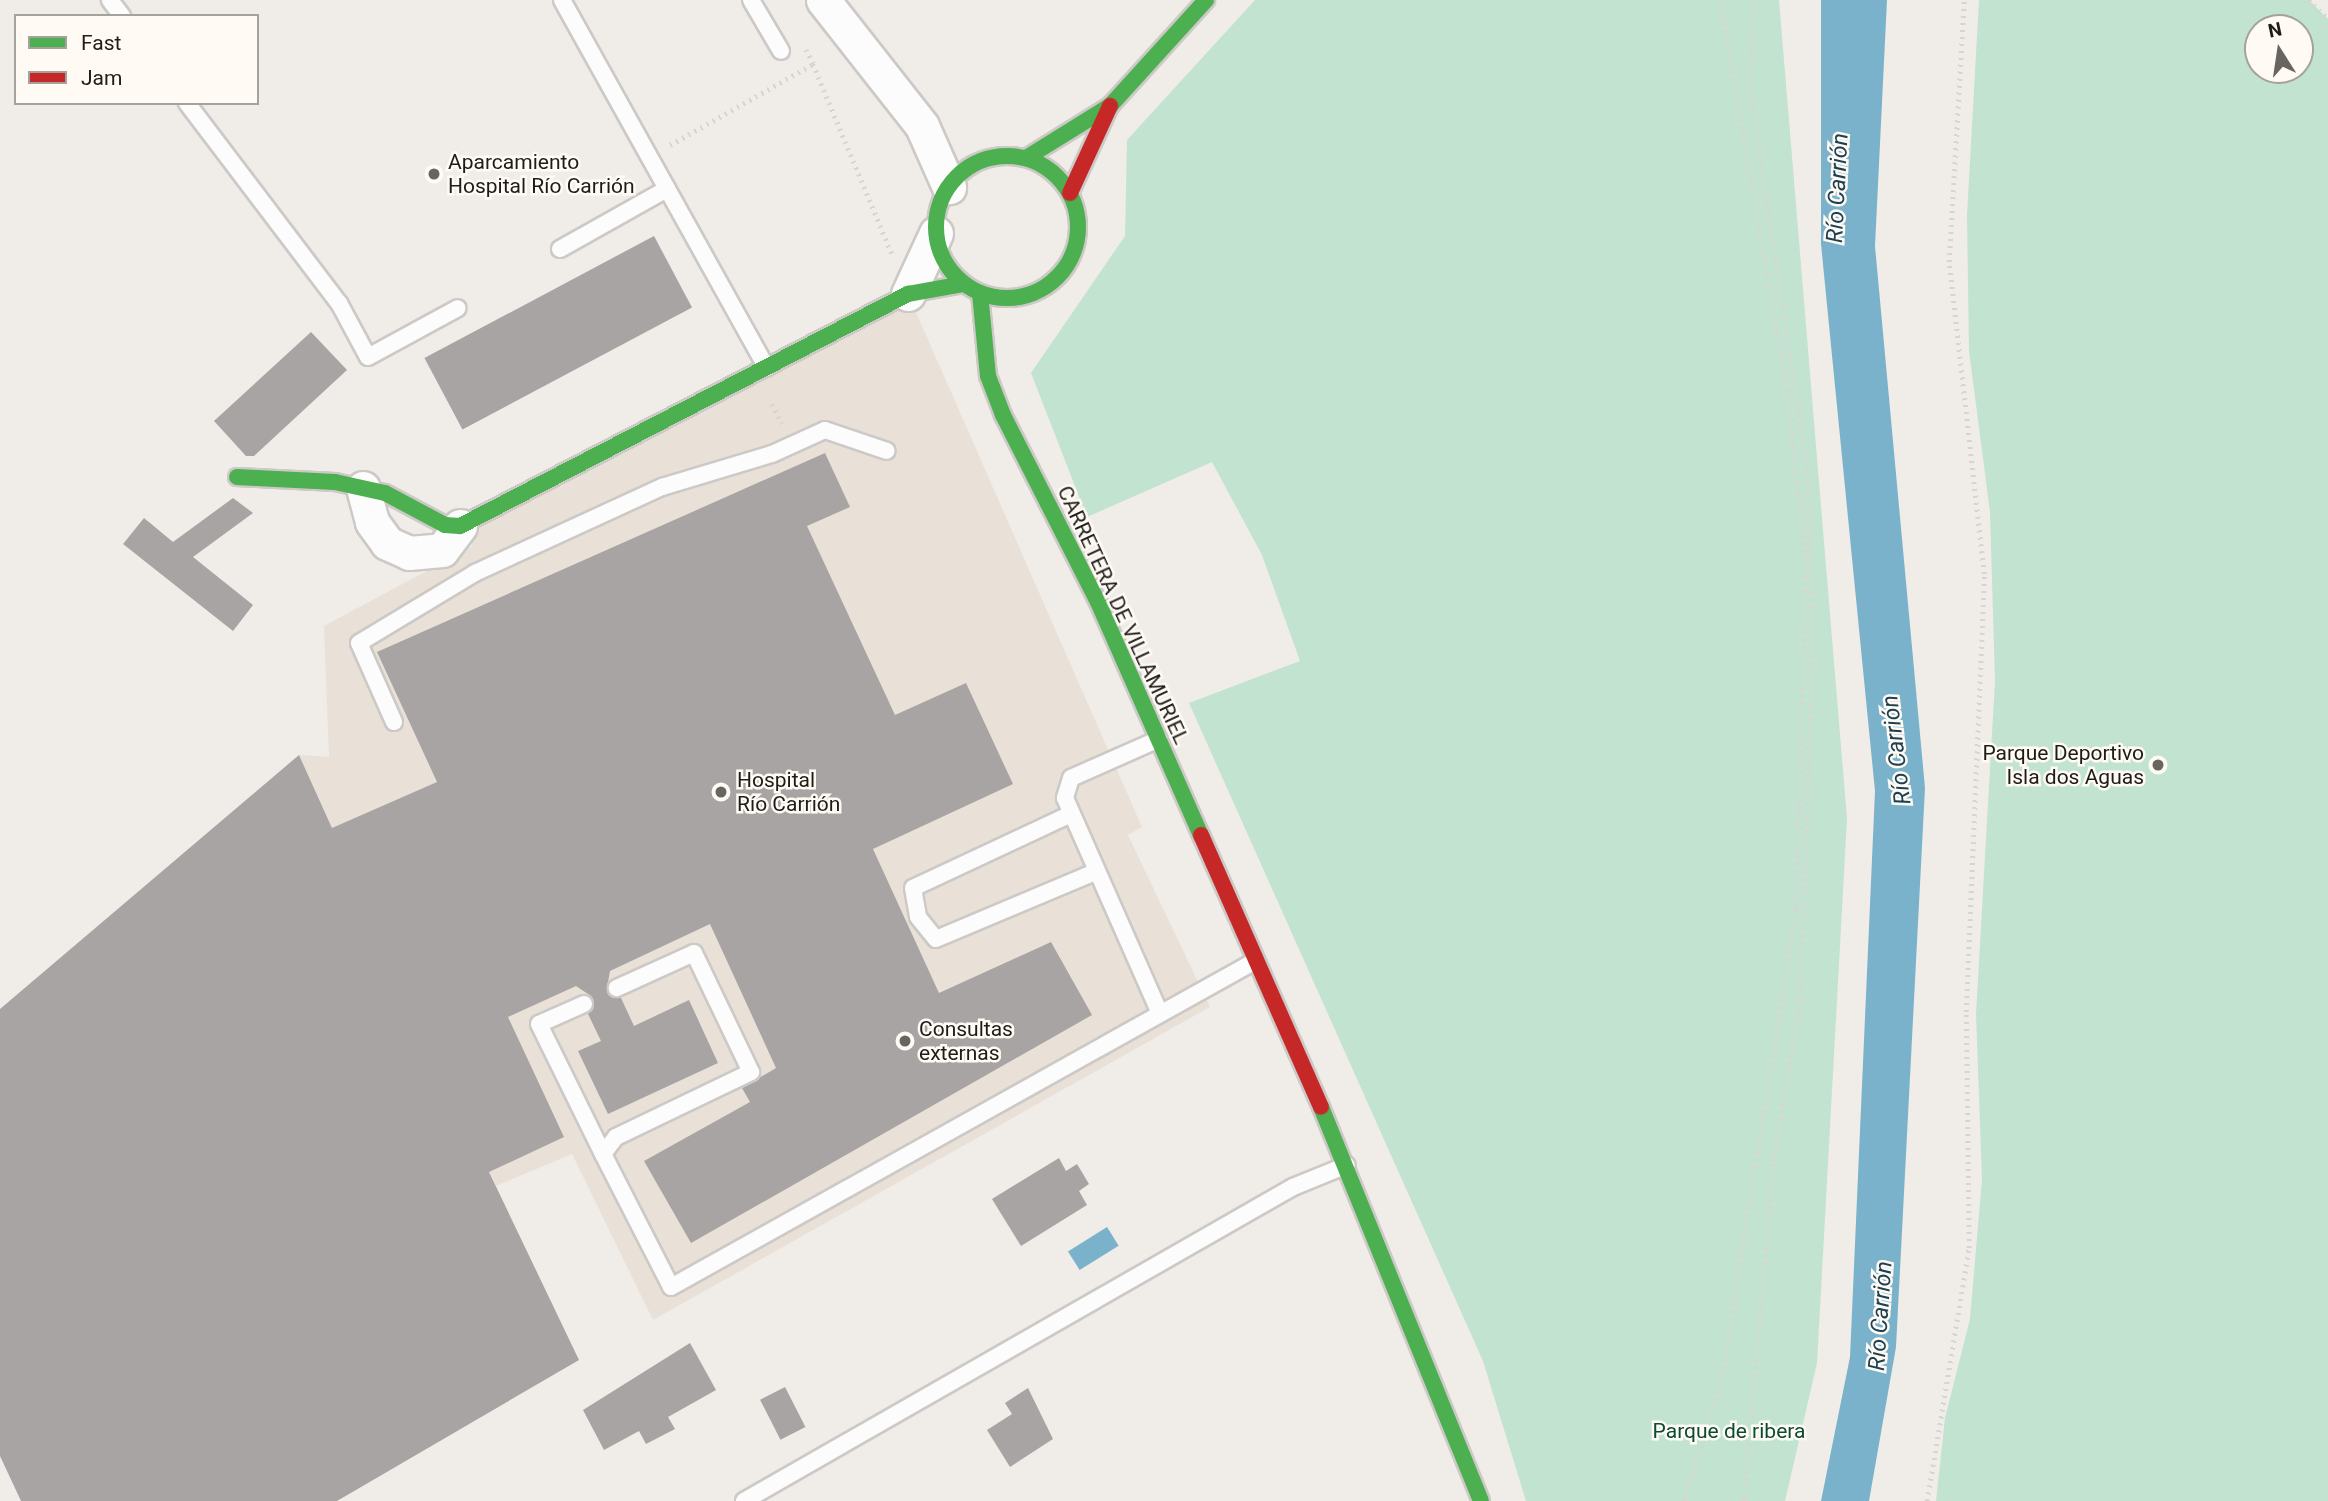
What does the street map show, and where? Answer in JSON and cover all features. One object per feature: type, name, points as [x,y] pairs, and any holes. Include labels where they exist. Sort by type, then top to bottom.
[{"type":"main road","points":[[1026,158],[1051,171],[1070,192],[1077,213],[1073,256],[1045,288],[1025,296],[979,293],[963,284],[949,270],[936,233],[948,187],[983,160],[1026,158],[1110,106],[1206,0]]},
{"type":"main road","points":[[1070,192],[1110,106]]},
{"type":"main road","points":[[460,526],[908,294],[963,284]]},
{"type":"main road","name":"CARRETERA DE VILLAMURIEL","points":[[979,293],[988,376],[1098,602],[1347,1166],[1481,1501]]},
{"type":"main road","points":[[1016,316],[1025,296]]},
{"type":"main road","points":[[988,376],[1002,345]]},
{"type":"main road","points":[[237,477],[363,488]]},
{"type":"street","points":[[823,0],[922,126],[948,187]]},
{"type":"street","points":[[908,294],[936,233]]},
{"type":"street","points":[[363,488],[372,522],[387,543],[409,553],[442,550],[460,526]]},
{"type":"lane","points":[[562,0],[667,190],[761,371]]},
{"type":"lane","points":[[751,0],[780,51]]},
{"type":"lane","points":[[189,105],[339,303],[368,357],[458,308]]},
{"type":"lane","points":[[560,249],[667,190]]},
{"type":"lane","points":[[394,722],[359,643],[487,567],[662,487],[793,444],[825,430],[887,451]]},
{"type":"lane","points":[[1158,739],[1071,778],[1065,799],[1095,872],[1159,1011]]},
{"type":"lane","points":[[1072,814],[912,888],[918,917],[936,939],[1095,872]]},
{"type":"lane","points":[[603,1154],[616,1138],[751,1072],[694,953],[617,988]]},
{"type":"lane","points":[[584,1004],[539,1024],[671,1287],[1159,1011],[1255,961]]},
{"type":"lane","points":[[744,1501],[1293,1187],[1347,1166]]},
{"type":"path","points":[[1684,1501],[1722,1375],[1796,907],[1807,559],[1787,391],[1720,0]]},
{"type":"path","points":[[1744,1501],[1773,1161],[1800,1000],[1813,643],[1807,472],[1749,84],[1755,0]]},
{"type":"path","points":[[1927,1501],[1969,1248],[1966,1013],[1984,574],[1949,262],[1964,0]]},
{"type":"path","points":[[2309,0],[2328,19]]},
{"type":"path","points":[[802,42],[908,294]]},
{"type":"path","points":[[649,158],[813,64]]},
{"type":"path","points":[[761,371],[793,444]]},
{"type":"shaded area","name":"Hospital Río Carrión","points":[[908,294],[1142,827],[1128,835],[1210,1007],[653,1320],[572,1154],[496,1186],[299,755],[329,757],[324,626],[473,546],[460,526]]},
{"type":"green space","name":"Parque de ribera","points":[[1255,0],[1779,0],[1847,819],[1817,1363],[1785,1501],[1526,1501],[1483,1361],[1189,703],[1300,661],[1262,555],[1212,462],[1087,517],[1031,373],[1125,236],[1127,140]]},
{"type":"green space","name":"Parque Deportivo Isla dos Aguas","points":[[1979,0],[2309,0],[2328,19],[2328,1501],[1936,1501],[1945,1418],[1970,1319],[1982,1179],[1976,1014],[1995,681],[1990,512],[1969,351],[1967,215]]},
{"type":"water","name":"Río Carrión","points":[[1821,0],[1887,0],[1875,246],[1925,788],[1896,1347],[1869,1501],[1821,1501],[1850,1357],[1875,791],[1821,244]]},
{"type":"water","points":[[1107,1227],[1119,1246],[1080,1270],[1068,1251]]},
{"type":"building","points":[[654,236],[692,308],[462,430],[424,358]]},
{"type":"building","points":[[311,332],[347,370],[254,456],[246,456],[214,421]]},
{"type":"building","points":[[825,453],[850,507],[807,526],[895,715],[966,683],[1013,784],[873,849],[939,993],[1051,942],[1092,1015],[691,1243],[644,1161],[750,1102],[742,1088],[776,1068],[710,924],[610,971],[607,988],[612,997],[621,998],[634,1026],[689,1000],[718,1063],[608,1114],[578,1051],[601,1041],[588,1014],[591,996],[576,986],[508,1017],[564,1137],[489,1172],[579,1360],[337,1501],[21,1501],[0,1456],[0,1009],[299,755],[332,828],[437,782],[377,652]]},
{"type":"building","points":[[233,498],[253,513],[193,557],[253,605],[233,631],[123,544],[144,518],[173,542]]},
{"type":"building","points":[[1059,1158],[1066,1171],[1077,1164],[1089,1184],[1079,1191],[1087,1205],[1021,1246],[992,1199]]},
{"type":"building","points":[[690,1343],[716,1390],[668,1417],[675,1429],[646,1444],[639,1431],[604,1450],[583,1410]]},
{"type":"building","points":[[785,1387],[805,1427],[780,1440],[760,1400]]},
{"type":"building","points":[[1028,1388],[1053,1439],[1010,1467],[987,1430],[1012,1414],[1005,1403]]},
{"type":"traffic: fast","points":[[1026,158],[1110,106],[1206,0]]},
{"type":"traffic: fast","points":[[1007,156],[1034,162],[1057,177],[1072,200],[1078,227],[1072,254],[1057,277],[1034,292],[1007,298],[980,292],[957,277],[942,254],[936,227],[942,200],[957,177],[980,162],[1007,156]]},
{"type":"traffic: fast","points":[[237,477],[335,482],[385,493],[445,525],[460,526],[908,294],[963,284]]},
{"type":"traffic: fast","points":[[980,293],[988,376],[1003,415],[1098,602],[1201,835]]},
{"type":"traffic: fast","points":[[1321,1107],[1481,1501]]},
{"type":"traffic: jam","points":[[1070,193],[1110,106]]},
{"type":"traffic: jam","points":[[1201,835],[1321,1107]]},
{"type":"place","name":"Aparcamiento Hospital Río Carrión","points":[[434,174]]},
{"type":"place","name":"Parque Deportivo Isla dos Aguas","points":[[2158,765]]},
{"type":"place","name":"Hospital Río Carrión","points":[[721,792]]},
{"type":"place","name":"Consultas externas","points":[[905,1041]]}]
